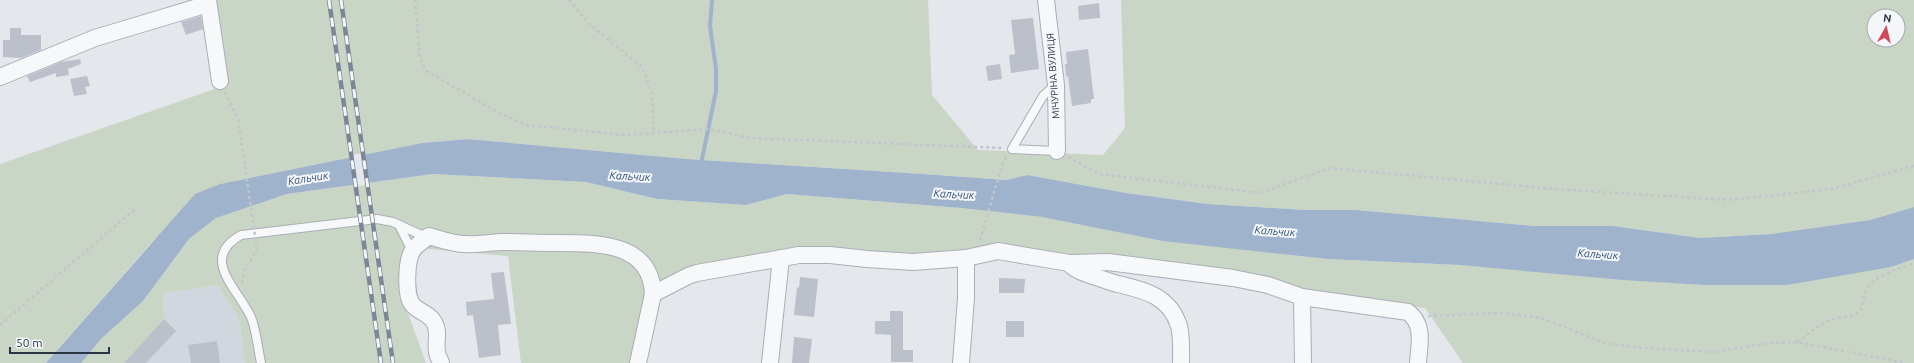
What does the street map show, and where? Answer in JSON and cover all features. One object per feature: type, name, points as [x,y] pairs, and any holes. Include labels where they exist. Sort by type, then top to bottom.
[{"type":"street","name":"МІЧУРІНА ВУЛИЦЯ","points":[[1046,0],[1056,85],[1057,151]]},
{"type":"street","points":[[0,77],[95,38],[208,2],[220,81]]},
{"type":"street","points":[[441,363],[437,354],[438,335],[434,322],[430,317],[413,305],[408,298],[407,278],[412,251],[429,236],[463,244],[506,242],[600,244],[630,253],[644,267],[650,276],[653,294],[638,363]]},
{"type":"street","points":[[653,294],[688,276],[799,255],[830,255],[912,262],[970,257],[998,251],[1011,252],[1069,263],[1108,262],[1233,278],[1268,285],[1302,297],[1412,315],[1420,335],[1418,363]]},
{"type":"street","points":[[961,363],[970,257]]},
{"type":"street","points":[[770,363],[780,258]]},
{"type":"street","points":[[1069,263],[1072,267],[1081,271],[1111,282],[1147,291],[1162,300],[1172,311],[1179,326],[1181,363]]},
{"type":"street","points":[[1302,297],[1303,363]]},
{"type":"lane","points":[[1056,85],[1043,96],[1012,149],[1057,151]]},
{"type":"lane","points":[[261,363],[250,316],[221,266],[222,252],[229,241],[241,234],[377,219],[393,222],[419,234],[429,236]]},
{"type":"lane","points":[[400,225],[412,251]]},
{"type":"path","points":[[415,0],[420,59],[427,70],[499,113],[527,125],[624,135],[708,129],[750,138],[1012,149]]},
{"type":"path","points":[[569,0],[588,23],[642,67],[652,93],[654,133]]},
{"type":"path","points":[[220,81],[238,119],[257,249],[244,271]]},
{"type":"path","points":[[1057,151],[1099,174],[1260,193],[1330,168],[1555,189],[1729,200],[1831,189],[1914,166]]},
{"type":"path","points":[[970,257],[986,221],[1003,162]]},
{"type":"path","points":[[0,325],[135,209]]},
{"type":"path","points":[[1797,342],[1811,334],[1819,325],[1854,314],[1863,306],[1867,290],[1876,280],[1914,263]]},
{"type":"path","points":[[1412,315],[1429,316],[1501,313],[1541,318],[1615,346],[1715,352],[1770,343],[1797,342],[1905,363]]},
{"type":"shaded area","points":[[217,285],[239,319],[245,363],[124,363],[164,319],[162,293]]},
{"type":"green space","points":[[213,0],[928,0],[932,95],[978,150],[1103,155],[1125,128],[1121,0],[1914,0],[1914,207],[1870,220],[1771,234],[1700,238],[1613,226],[1534,226],[1356,210],[1305,210],[1208,204],[1126,193],[1027,175],[1007,180],[687,159],[468,139],[422,143],[220,184],[151,243],[46,363],[0,363],[0,164],[226,85]]},
{"type":"green space","points":[[433,174],[586,182],[657,199],[746,205],[787,194],[961,208],[1042,217],[1328,259],[1460,265],[1891,267],[1914,259],[1914,363],[1463,363],[1425,308],[976,250],[916,254],[829,248],[785,251],[655,294],[641,363],[521,363],[508,256],[406,247],[402,297],[426,363],[245,363],[239,319],[217,285],[163,293],[164,319],[124,363],[80,363],[101,339],[143,301],[189,239],[216,218],[287,194]]},
{"type":"water","name":"Кальчик","points":[[468,139],[687,159],[1007,180],[1027,175],[1126,193],[1208,204],[1305,210],[1356,210],[1534,226],[1613,226],[1700,238],[1771,234],[1870,220],[1914,207],[1914,259],[1891,267],[1787,285],[1704,285],[1623,280],[1460,265],[1328,259],[1163,241],[1042,217],[961,208],[787,194],[746,205],[657,199],[586,182],[433,174],[287,194],[216,218],[189,239],[143,301],[101,339],[81,363],[46,363],[195,194],[220,184],[422,143]]},
{"type":"pier","points":[[363,153],[367,185],[356,186],[351,155]]},
{"type":"building","points":[[1099,3],[1100,18],[1079,20],[1078,6]]},
{"type":"building","points":[[201,16],[203,29],[186,35],[181,22]]},
{"type":"building","points":[[1033,18],[1039,69],[1011,73],[1009,55],[1015,54],[1011,20]]},
{"type":"building","points":[[10,28],[21,28],[21,35],[41,35],[41,50],[21,58],[3,57],[3,40],[10,40]]},
{"type":"building","points":[[1088,49],[1094,99],[1091,99],[1091,103],[1072,106],[1068,76],[1066,77],[1066,52]]},
{"type":"building","points":[[80,59],[81,64],[68,69],[69,75],[56,77],[56,73],[30,82],[27,76],[61,62]]},
{"type":"building","points":[[1000,64],[1002,79],[988,81],[986,66]]},
{"type":"building","points":[[87,76],[90,86],[85,87],[87,94],[74,96],[70,79]]},
{"type":"building","points":[[504,272],[511,324],[498,325],[501,355],[479,358],[473,315],[467,316],[466,302],[494,299],[491,273]]},
{"type":"building","points":[[800,277],[818,279],[814,317],[794,315],[797,287],[799,288]]},
{"type":"building","points":[[999,278],[1025,279],[1024,293],[999,293]]},
{"type":"building","points":[[890,311],[903,311],[903,350],[913,350],[913,362],[891,362],[891,335],[875,334],[875,321],[890,321]]},
{"type":"building","points":[[164,319],[176,331],[146,363],[124,363]]},
{"type":"building","points":[[1006,321],[1024,321],[1024,337],[1006,337]]},
{"type":"building","points":[[794,337],[812,339],[809,363],[792,363]]},
{"type":"building","points":[[217,341],[220,363],[191,363],[188,345]]},
{"type":"waterway","points":[[701,164],[716,91],[716,69],[710,26],[712,0]]},
{"type":"railway","points":[[329,0],[381,363]]},
{"type":"railway","points":[[341,0],[393,363]]}]
